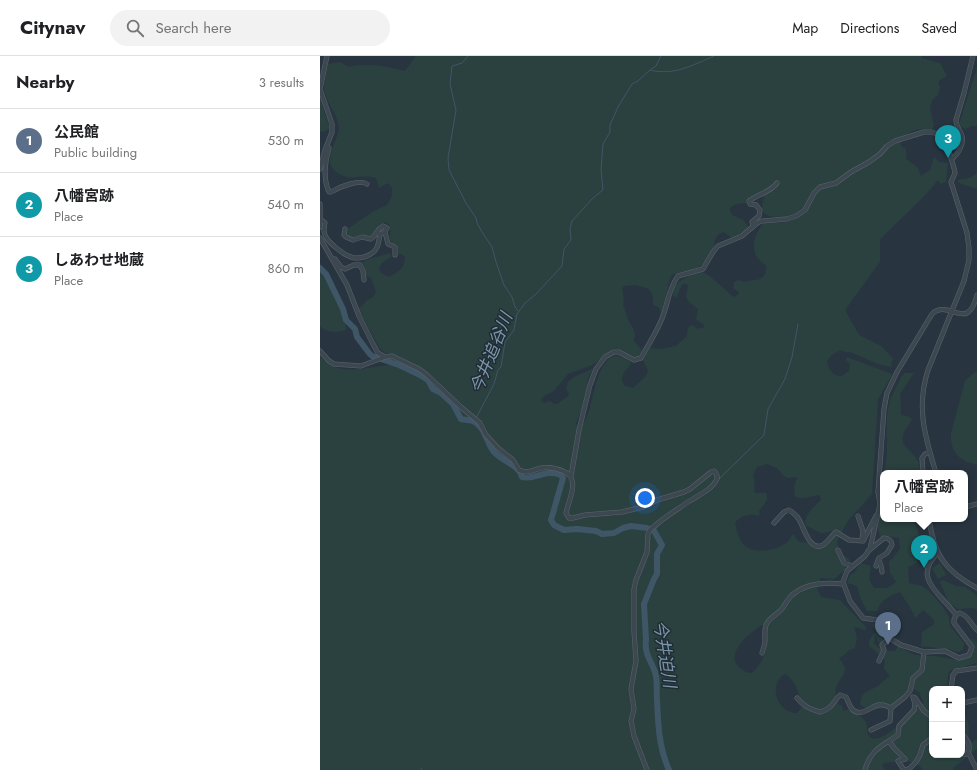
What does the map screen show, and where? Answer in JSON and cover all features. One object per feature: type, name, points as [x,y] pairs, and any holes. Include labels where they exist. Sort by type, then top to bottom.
[{"type":"street","points":[[320,169],[332,132],[332,124],[320,89],[327,56]]},
{"type":"street","points":[[952,159],[959,153],[962,140],[956,120],[973,56]]},
{"type":"street","points":[[647,770],[634,736],[631,721],[634,709],[631,690],[636,661],[634,631],[634,589],[636,580],[647,552],[650,530],[686,503],[708,489],[718,476],[714,471],[711,472],[690,489],[657,500],[643,507],[622,512],[569,518],[566,513],[573,489],[571,476],[579,430],[593,377],[599,364],[605,357],[614,352],[634,360],[641,358],[658,327],[674,282],[678,276],[703,268],[715,249],[742,236],[753,226],[762,221],[787,219],[796,216],[805,210],[814,193],[820,187],[838,182],[875,158],[886,146],[905,137],[924,132],[938,134],[952,159],[954,173],[951,182],[967,233],[969,248],[967,271],[928,370],[922,396],[923,425],[935,470]]},
{"type":"street","points":[[326,148],[329,148],[325,169],[329,192],[340,187],[359,182],[368,184]]},
{"type":"street","points":[[753,226],[752,222],[759,216],[760,210],[756,205],[750,204],[749,201],[762,193],[772,190],[778,184]]},
{"type":"street","points":[[320,204],[320,227]]},
{"type":"street","points":[[321,221],[325,223],[324,234],[328,241],[353,258],[366,256],[373,253],[377,247],[380,234],[385,232]]},
{"type":"street","points":[[345,229],[344,235],[353,240],[362,237],[371,239],[380,228],[383,226],[387,228],[385,232],[388,244],[395,247],[395,255]]},
{"type":"street","points":[[320,238],[348,285],[359,316],[373,344],[378,353],[385,357]]},
{"type":"street","points":[[332,259],[345,269],[354,265],[360,265],[363,271],[364,280]]},
{"type":"street","points":[[956,614],[954,623],[972,647],[969,654],[959,658],[945,651],[924,652],[901,645],[890,638],[881,623],[874,618],[865,619],[861,617],[850,601],[843,584],[846,573],[865,556],[868,551],[878,512],[880,502],[878,492],[884,409],[887,393],[897,372],[932,314],[938,310],[963,314],[969,312],[974,305],[977,295]]},
{"type":"street","points":[[320,351],[329,361],[334,364],[344,366],[366,365],[385,357],[392,356],[419,369],[480,423],[486,436],[513,460],[519,470],[525,472],[549,468],[561,470],[571,476]]},
{"type":"street","points":[[923,470],[922,458],[924,454],[930,452]]},
{"type":"street","points":[[774,523],[784,512],[788,510],[798,517],[805,534],[815,545],[823,546],[836,532],[849,540],[863,541]]},
{"type":"street","points":[[863,541],[878,512]]},
{"type":"street","points":[[858,516],[863,531],[863,541]]},
{"type":"street","points":[[930,522],[933,540],[938,553],[947,566],[977,588]]},
{"type":"street","points":[[868,551],[884,538],[889,539],[892,545],[887,553],[878,560],[876,566]]},
{"type":"street","points":[[838,550],[844,563],[853,566]]},
{"type":"street","points":[[938,553],[928,564],[926,572],[927,578],[930,585],[956,614]]},
{"type":"street","points":[[878,560],[882,572]]},
{"type":"street","points":[[762,653],[765,643],[764,632],[766,626],[793,595],[815,584],[843,584]]},
{"type":"street","points":[[956,614],[960,613],[967,616],[977,630]]},
{"type":"street","points":[[879,661],[884,650],[882,645],[890,638]]},
{"type":"street","points":[[891,708],[903,700],[910,691],[913,678],[922,670],[924,652]]},
{"type":"street","points":[[951,686],[953,675],[956,671],[977,668]]},
{"type":"street","points":[[865,770],[871,755],[898,735],[899,726],[914,710],[915,704],[910,691]]},
{"type":"street","points":[[797,698],[809,709],[820,712],[829,708],[835,703],[840,695],[846,697],[852,710],[858,712],[864,712],[879,705],[884,705],[891,708]]},
{"type":"street","points":[[913,697],[924,711],[929,714]]},
{"type":"street","points":[[965,702],[977,700]]},
{"type":"street","points":[[871,730],[890,721],[891,708]]},
{"type":"street","points":[[965,738],[970,748],[968,753]]},
{"type":"street","points":[[890,741],[894,748],[905,759],[898,761],[905,770],[914,764],[919,757],[923,745],[929,740]]},
{"type":"street","points":[[968,753],[977,770]]},
{"type":"green space","points":[[416,56],[922,56],[921,58],[940,63],[947,76],[938,83],[940,87],[938,95],[932,100],[930,109],[934,126],[932,129],[922,129],[910,132],[900,142],[902,147],[906,149],[906,159],[918,168],[921,176],[930,170],[934,157],[939,162],[948,163],[946,182],[940,184],[938,180],[880,240],[880,262],[845,310],[859,335],[881,346],[893,358],[891,367],[878,364],[850,352],[840,350],[832,355],[827,361],[832,372],[836,375],[842,376],[849,371],[850,364],[846,360],[847,357],[892,374],[878,399],[872,494],[847,522],[837,541],[839,552],[850,560],[847,568],[834,579],[821,578],[816,586],[821,597],[840,600],[866,627],[865,630],[854,627],[857,638],[855,648],[849,650],[839,658],[845,670],[835,692],[838,704],[842,706],[843,710],[848,709],[860,716],[866,722],[868,734],[870,737],[875,739],[890,732],[924,703],[919,692],[913,689],[896,703],[887,707],[870,709],[860,704],[865,693],[890,676],[884,669],[885,661],[869,646],[869,641],[874,633],[876,633],[872,625],[873,623],[879,624],[888,637],[882,643],[878,641],[876,635],[873,643],[879,648],[882,647],[886,651],[895,651],[898,646],[909,653],[916,655],[962,659],[967,657],[975,648],[970,640],[972,639],[977,642],[977,663],[951,670],[948,673],[947,686],[929,686],[929,758],[965,758],[965,715],[968,721],[968,739],[970,743],[977,739],[977,749],[953,768],[953,770],[923,770],[920,766],[911,762],[900,762],[884,763],[882,766],[885,770],[320,770],[320,356],[327,363],[344,369],[353,370],[389,365],[391,354],[385,353],[379,347],[358,309],[366,301],[373,297],[376,292],[371,278],[366,276],[362,263],[366,260],[390,253],[391,257],[382,263],[379,268],[381,273],[389,277],[402,267],[405,257],[402,254],[398,254],[396,244],[393,244],[390,240],[390,226],[386,222],[380,224],[371,236],[360,235],[350,238],[347,233],[349,228],[372,212],[387,205],[392,196],[392,188],[388,183],[379,188],[376,178],[340,175],[331,166],[330,156],[339,128],[337,119],[325,93],[324,82],[328,64],[341,62],[348,67],[363,65],[384,66],[405,71]],"holes":[[[760,196],[763,196],[764,198],[762,206],[765,214],[774,217],[790,218],[791,220],[786,222],[764,223],[756,235],[754,243],[755,252],[758,258],[766,266],[766,272],[762,278],[744,282],[738,280],[734,282],[733,288],[739,292],[739,294],[734,297],[712,278],[702,272],[690,275],[679,282],[675,287],[673,296],[677,297],[682,284],[687,284],[686,297],[689,302],[698,309],[696,320],[704,325],[704,327],[698,329],[693,325],[690,326],[688,328],[687,336],[676,346],[661,349],[650,348],[643,360],[648,371],[646,376],[633,388],[625,386],[622,380],[623,375],[631,364],[630,362],[620,356],[612,357],[605,363],[600,373],[588,414],[580,428],[578,428],[576,423],[586,396],[588,380],[592,369],[574,377],[568,382],[566,390],[569,393],[568,396],[557,404],[550,401],[544,403],[541,401],[541,399],[546,395],[554,391],[568,374],[592,365],[610,354],[614,348],[624,351],[631,357],[638,357],[641,349],[634,341],[635,333],[623,305],[624,300],[622,288],[624,286],[636,285],[649,289],[653,304],[659,307],[661,313],[663,313],[666,304],[668,284],[672,275],[696,269],[702,265],[709,258],[716,237],[720,233],[724,232],[733,238],[746,230],[748,226],[743,220],[732,215],[730,209],[732,206],[740,203],[752,203]],[[767,464],[777,468],[787,478],[797,478],[794,487],[795,496],[804,498],[819,495],[821,500],[812,508],[806,518],[806,526],[822,533],[836,530],[821,545],[815,547],[808,543],[798,541],[794,535],[792,535],[786,543],[770,550],[752,550],[743,544],[735,523],[745,515],[758,516],[760,514],[759,511],[767,501],[767,496],[766,493],[755,493],[755,481],[753,475],[757,467]],[[762,625],[765,625],[766,639],[764,656],[752,673],[748,673],[740,668],[736,663],[736,651],[745,638]],[[785,674],[789,676],[797,689],[801,704],[801,708],[797,713],[790,712],[784,708],[779,703],[777,697],[777,684],[780,678]]]},
{"type":"green space","points":[[977,68],[977,126],[972,126],[965,129],[960,126],[960,121]]},
{"type":"green space","points":[[320,96],[330,128],[324,132],[320,131]]},
{"type":"green space","points":[[977,172],[977,189],[958,182],[958,180],[971,177]]},
{"type":"green space","points":[[320,273],[324,274],[338,302],[346,324],[346,330],[332,332],[320,326]]},
{"type":"green space","points":[[977,371],[977,465],[965,461],[958,456],[953,449],[951,433],[965,381]]},
{"type":"green space","points":[[905,373],[914,373],[900,394],[901,415],[909,417],[912,420],[905,430],[903,438],[904,444],[916,458],[920,470],[884,470],[887,455],[887,416],[890,400],[901,377]]},
{"type":"green space","points":[[880,513],[880,522],[915,522],[921,540],[918,562],[908,567],[909,583],[922,586],[929,591],[943,607],[949,617],[950,626],[964,643],[963,650],[958,652],[947,649],[921,646],[922,632],[934,624],[934,620],[923,610],[915,618],[900,592],[883,601],[878,607],[877,611],[867,611],[860,597],[857,586],[847,583],[850,575],[854,573],[861,563],[871,566],[869,579],[874,588],[887,588],[896,582],[890,573],[889,562],[900,549],[899,538],[888,536],[880,537],[878,528]]},
{"type":"green space","points":[[940,563],[946,575],[938,579],[932,568]]},
{"type":"green space","points":[[943,580],[956,586],[965,587],[975,594],[977,596],[977,610],[970,608],[958,609],[949,603],[940,582]]},
{"type":"waterway","points":[[468,56],[462,63],[452,66],[450,84],[456,110],[448,158],[449,170],[466,203],[476,218],[482,232],[492,247],[504,285],[512,297],[518,311]]},
{"type":"waterway","points":[[651,69],[656,66],[661,56]]},
{"type":"waterway","name":"今井追谷川","points":[[476,418],[494,384],[498,370],[501,367],[505,342],[514,330],[517,314],[525,303],[536,294],[562,266],[564,249],[571,240],[570,229],[572,221],[593,198],[603,190],[601,170],[603,144],[610,132],[610,125],[618,107],[632,84],[638,81],[650,70],[667,72],[675,71],[714,56]]},
{"type":"waterway","name":"今井迫川","points":[[320,268],[326,274],[343,309],[346,320],[355,329],[357,337],[372,356],[399,365],[428,380],[433,389],[441,393],[453,404],[461,419],[477,423],[494,452],[514,466],[522,477],[527,478],[550,473],[561,475],[563,478],[551,520],[554,525],[564,530],[577,529],[596,531],[602,534],[614,533],[631,526],[647,528],[654,531],[662,545],[657,554],[657,574],[644,604],[646,645],[647,653],[656,675],[660,736],[663,753],[669,770]]},
{"type":"waterway","points":[[719,479],[764,435],[768,409],[785,379],[792,357],[798,324]]},
{"type":"waterway","name":"今井迫川","points":[[654,531],[658,526]]},
{"type":"place","name":"しあわせ地蔵","points":[[948,158]]},
{"type":"place","name":"八幡宮跡","points":[[924,568]]},
{"type":"place","name":"公民館","points":[[888,645]]}]
